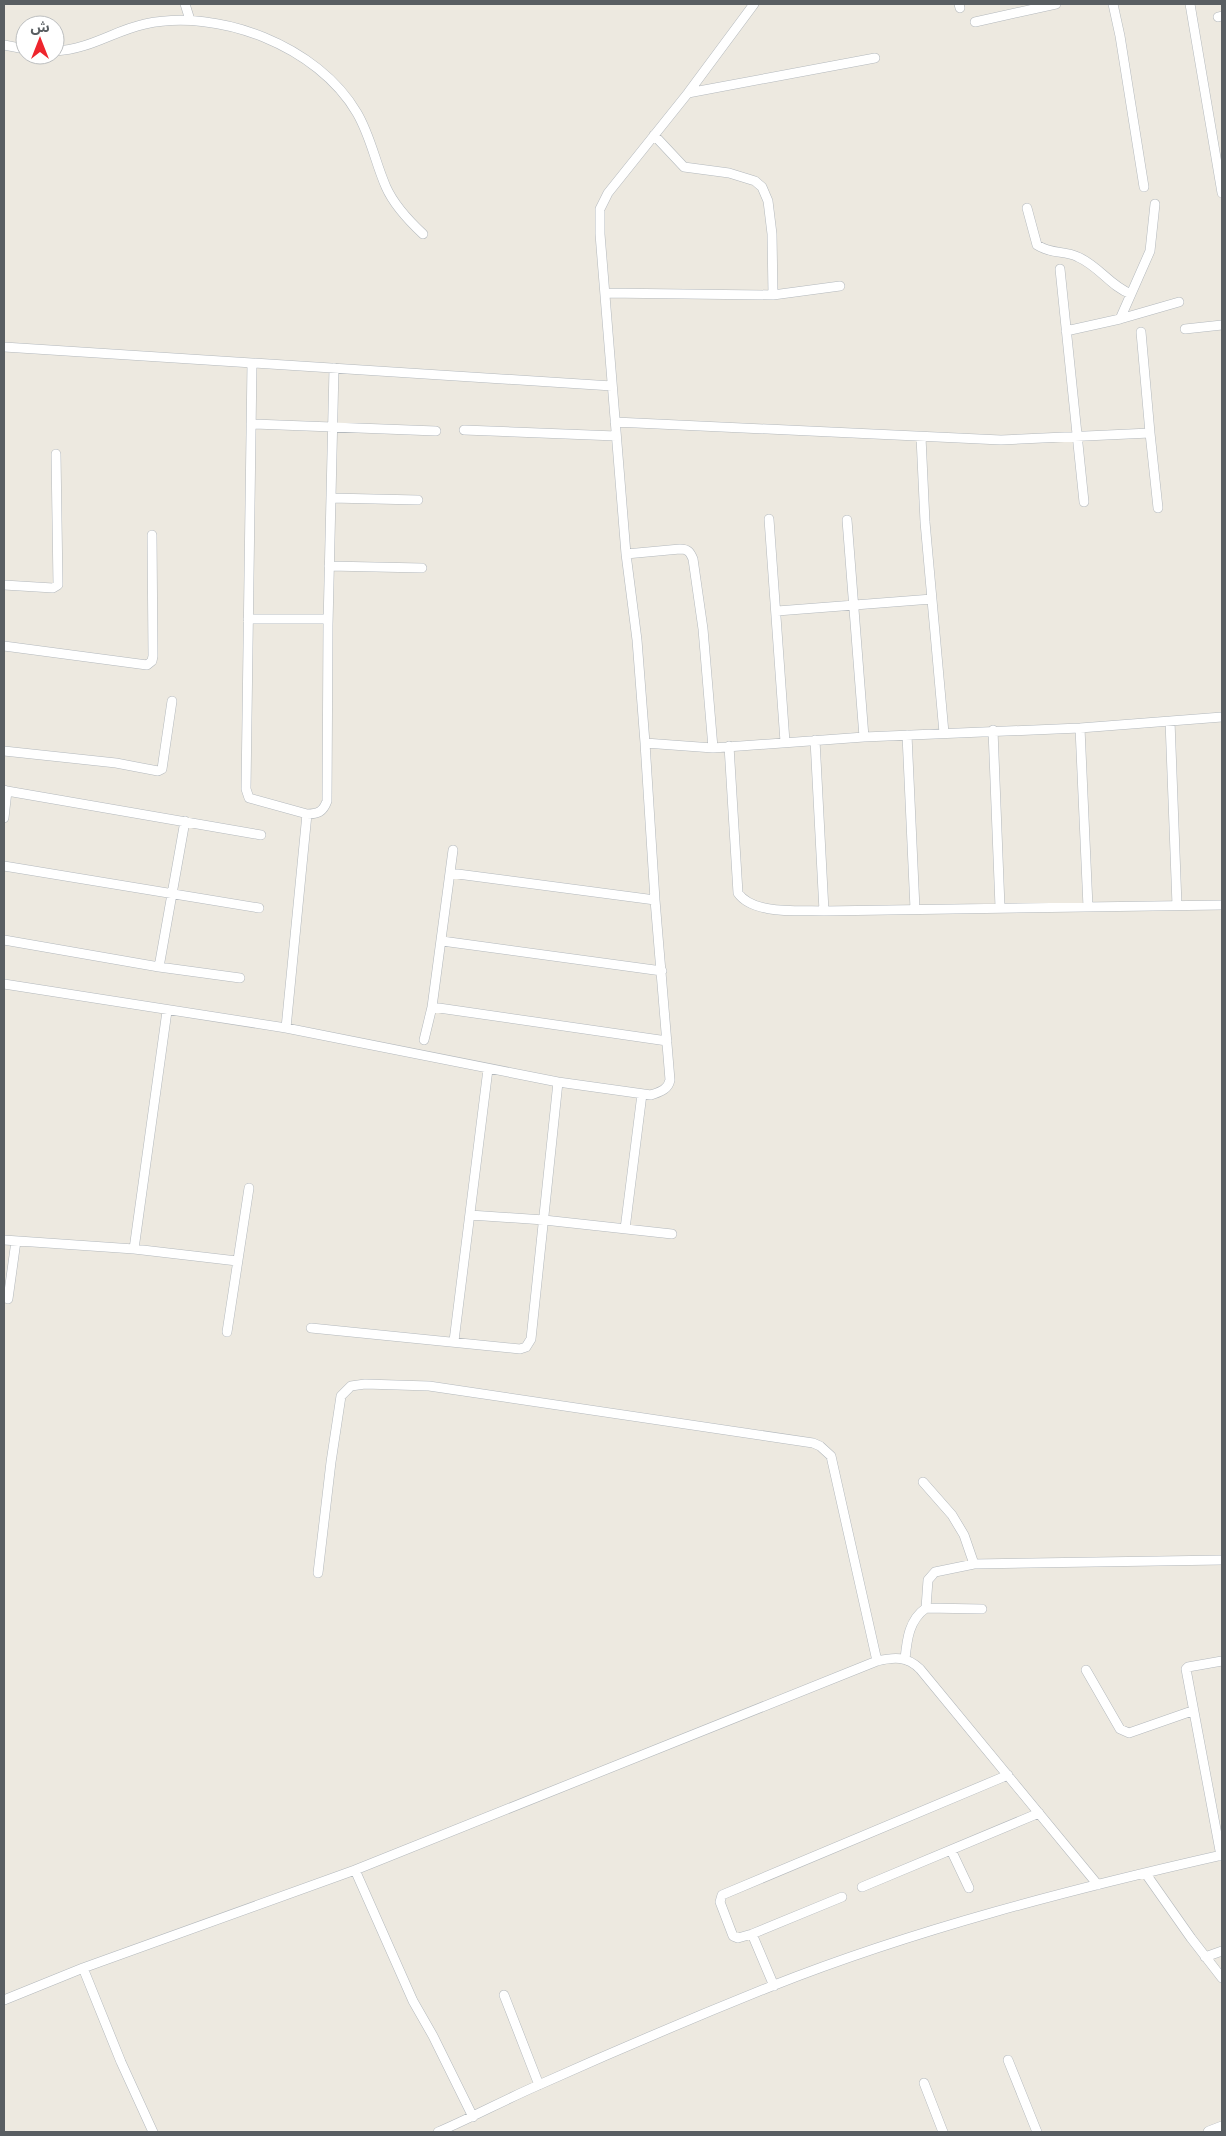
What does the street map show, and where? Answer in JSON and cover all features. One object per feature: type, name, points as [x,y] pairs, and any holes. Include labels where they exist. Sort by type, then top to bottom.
[{"type":"street","points":[[184,4],[190,20]]},
{"type":"street","points":[[4,984],[167,1011],[286,1028],[558,1082],[642,1094],[662,1091],[669,1085],[637,640],[626,554],[600,226],[603,201],[688,93],[754,4]]},
{"type":"street","points":[[975,22],[1056,4]]},
{"type":"street","points":[[1113,4],[1120,36],[1144,187]]},
{"type":"street","points":[[1190,4],[1222,193]]},
{"type":"street","points":[[65,49],[83,47],[146,24],[190,20],[226,24],[250,31],[286,48],[317,68],[354,108],[367,130],[385,185],[406,219],[423,234]]},
{"type":"street","points":[[688,93],[875,58]]},
{"type":"street","points":[[654,135],[684,167],[729,173],[755,181],[762,188],[768,201],[772,234],[773,295]]},
{"type":"street","points":[[1120,319],[1150,251],[1155,204]]},
{"type":"street","points":[[1027,208],[1037,245],[1048,252],[1076,256],[1099,268],[1118,289],[1131,294]]},
{"type":"street","points":[[1060,270],[1084,502]]},
{"type":"street","points":[[605,293],[773,295],[840,286]]},
{"type":"street","points":[[1066,331],[1120,319],[1179,302]]},
{"type":"street","points":[[1185,329],[1222,325]]},
{"type":"street","points":[[1141,332],[1158,508]]},
{"type":"street","points":[[4,346],[612,386]]},
{"type":"street","points":[[252,363],[246,789],[249,798],[308,814],[316,814],[325,807],[327,801],[328,620],[334,368]]},
{"type":"street","points":[[615,422],[1001,440],[1150,433]]},
{"type":"street","points":[[251,424],[436,431]]},
{"type":"street","points":[[464,430],[616,436]]},
{"type":"street","points":[[921,437],[932,599],[944,732]]},
{"type":"street","points":[[4,586],[53,588],[58,585],[56,454]]},
{"type":"street","points":[[331,498],[418,500]]},
{"type":"street","points":[[769,519],[786,742]]},
{"type":"street","points":[[847,520],[864,737]]},
{"type":"street","points":[[4,646],[147,665],[152,661],[153,656],[152,535]]},
{"type":"street","points":[[626,554],[686,549],[693,559],[703,629],[713,748]]},
{"type":"street","points":[[329,566],[422,568]]},
{"type":"street","points":[[776,611],[932,599]]},
{"type":"street","points":[[248,619],[328,620]]},
{"type":"street","points":[[4,751],[116,763],[158,771],[162,769],[172,701]]},
{"type":"street","points":[[645,743],[713,748],[944,732],[1080,728],[1222,717]]},
{"type":"street","points":[[1170,721],[1176,905]]},
{"type":"street","points":[[1080,728],[1088,907]]},
{"type":"street","points":[[993,730],[1000,907]]},
{"type":"street","points":[[907,735],[915,909]]},
{"type":"street","points":[[815,740],[824,911]]},
{"type":"street","points":[[729,746],[738,894],[743,900],[753,906],[773,909],[824,911],[1222,905]]},
{"type":"street","points":[[4,818],[5,790],[261,835]]},
{"type":"street","points":[[286,1028],[308,814]]},
{"type":"street","points":[[159,966],[185,822]]},
{"type":"street","points":[[424,1040],[432,1007],[454,850]]},
{"type":"street","points":[[4,866],[259,908]]},
{"type":"street","points":[[450,873],[655,900]]},
{"type":"street","points":[[4,940],[240,978]]},
{"type":"street","points":[[442,941],[662,971]]},
{"type":"street","points":[[432,1007],[667,1041]]},
{"type":"street","points":[[134,1249],[167,1011]]},
{"type":"street","points":[[454,1341],[488,1069]]},
{"type":"street","points":[[311,1328],[520,1349],[526,1348],[530,1344],[558,1082]]},
{"type":"street","points":[[625,1229],[642,1094]]},
{"type":"street","points":[[226,1332],[249,1188]]},
{"type":"street","points":[[470,1215],[544,1220],[672,1234]]},
{"type":"street","points":[[4,1240],[134,1249],[237,1261]]},
{"type":"street","points":[[8,1299],[16,1241]]},
{"type":"street","points":[[318,1573],[341,1396],[351,1386],[365,1384],[429,1386],[812,1443],[820,1446],[831,1456],[877,1661]]},
{"type":"street","points":[[923,1482],[952,1516],[964,1535],[974,1564]]},
{"type":"street","points":[[926,1608],[928,1580],[935,1572],[974,1564],[1222,1560]]},
{"type":"street","points":[[905,1658],[912,1624],[919,1613],[926,1608],[982,1609]]},
{"type":"street","points":[[4,2000],[83,1968],[355,1870],[877,1661],[893,1658],[905,1658],[914,1662],[1098,1885]]},
{"type":"street","points":[[438,2132],[539,2084],[774,1986],[875,1950],[977,1918],[1098,1885],[1222,1855],[1192,1711],[1186,1669],[1188,1667],[1222,1661]]},
{"type":"street","points":[[1086,1670],[1124,1732],[1129,1733],[1192,1711]]},
{"type":"street","points":[[842,1897],[738,1938],[733,1936],[720,1902],[722,1895],[1008,1775]]},
{"type":"street","points":[[862,1886],[1039,1813]]},
{"type":"street","points":[[951,1850],[969,1888]]},
{"type":"street","points":[[355,1870],[413,2001],[433,2036],[473,2117]]},
{"type":"street","points":[[1146,1874],[1205,1957],[1219,1970],[1222,1978]]},
{"type":"street","points":[[752,1934],[774,1986]]},
{"type":"street","points":[[1205,1957],[1222,1951]]},
{"type":"street","points":[[83,1968],[121,2062],[153,2132]]},
{"type":"street","points":[[504,1995],[539,2084]]},
{"type":"street","points":[[1008,2060],[1037,2132]]},
{"type":"street","points":[[924,2083],[943,2132]]},
{"type":"street","points":[[1209,2132],[1222,2127]]}]
